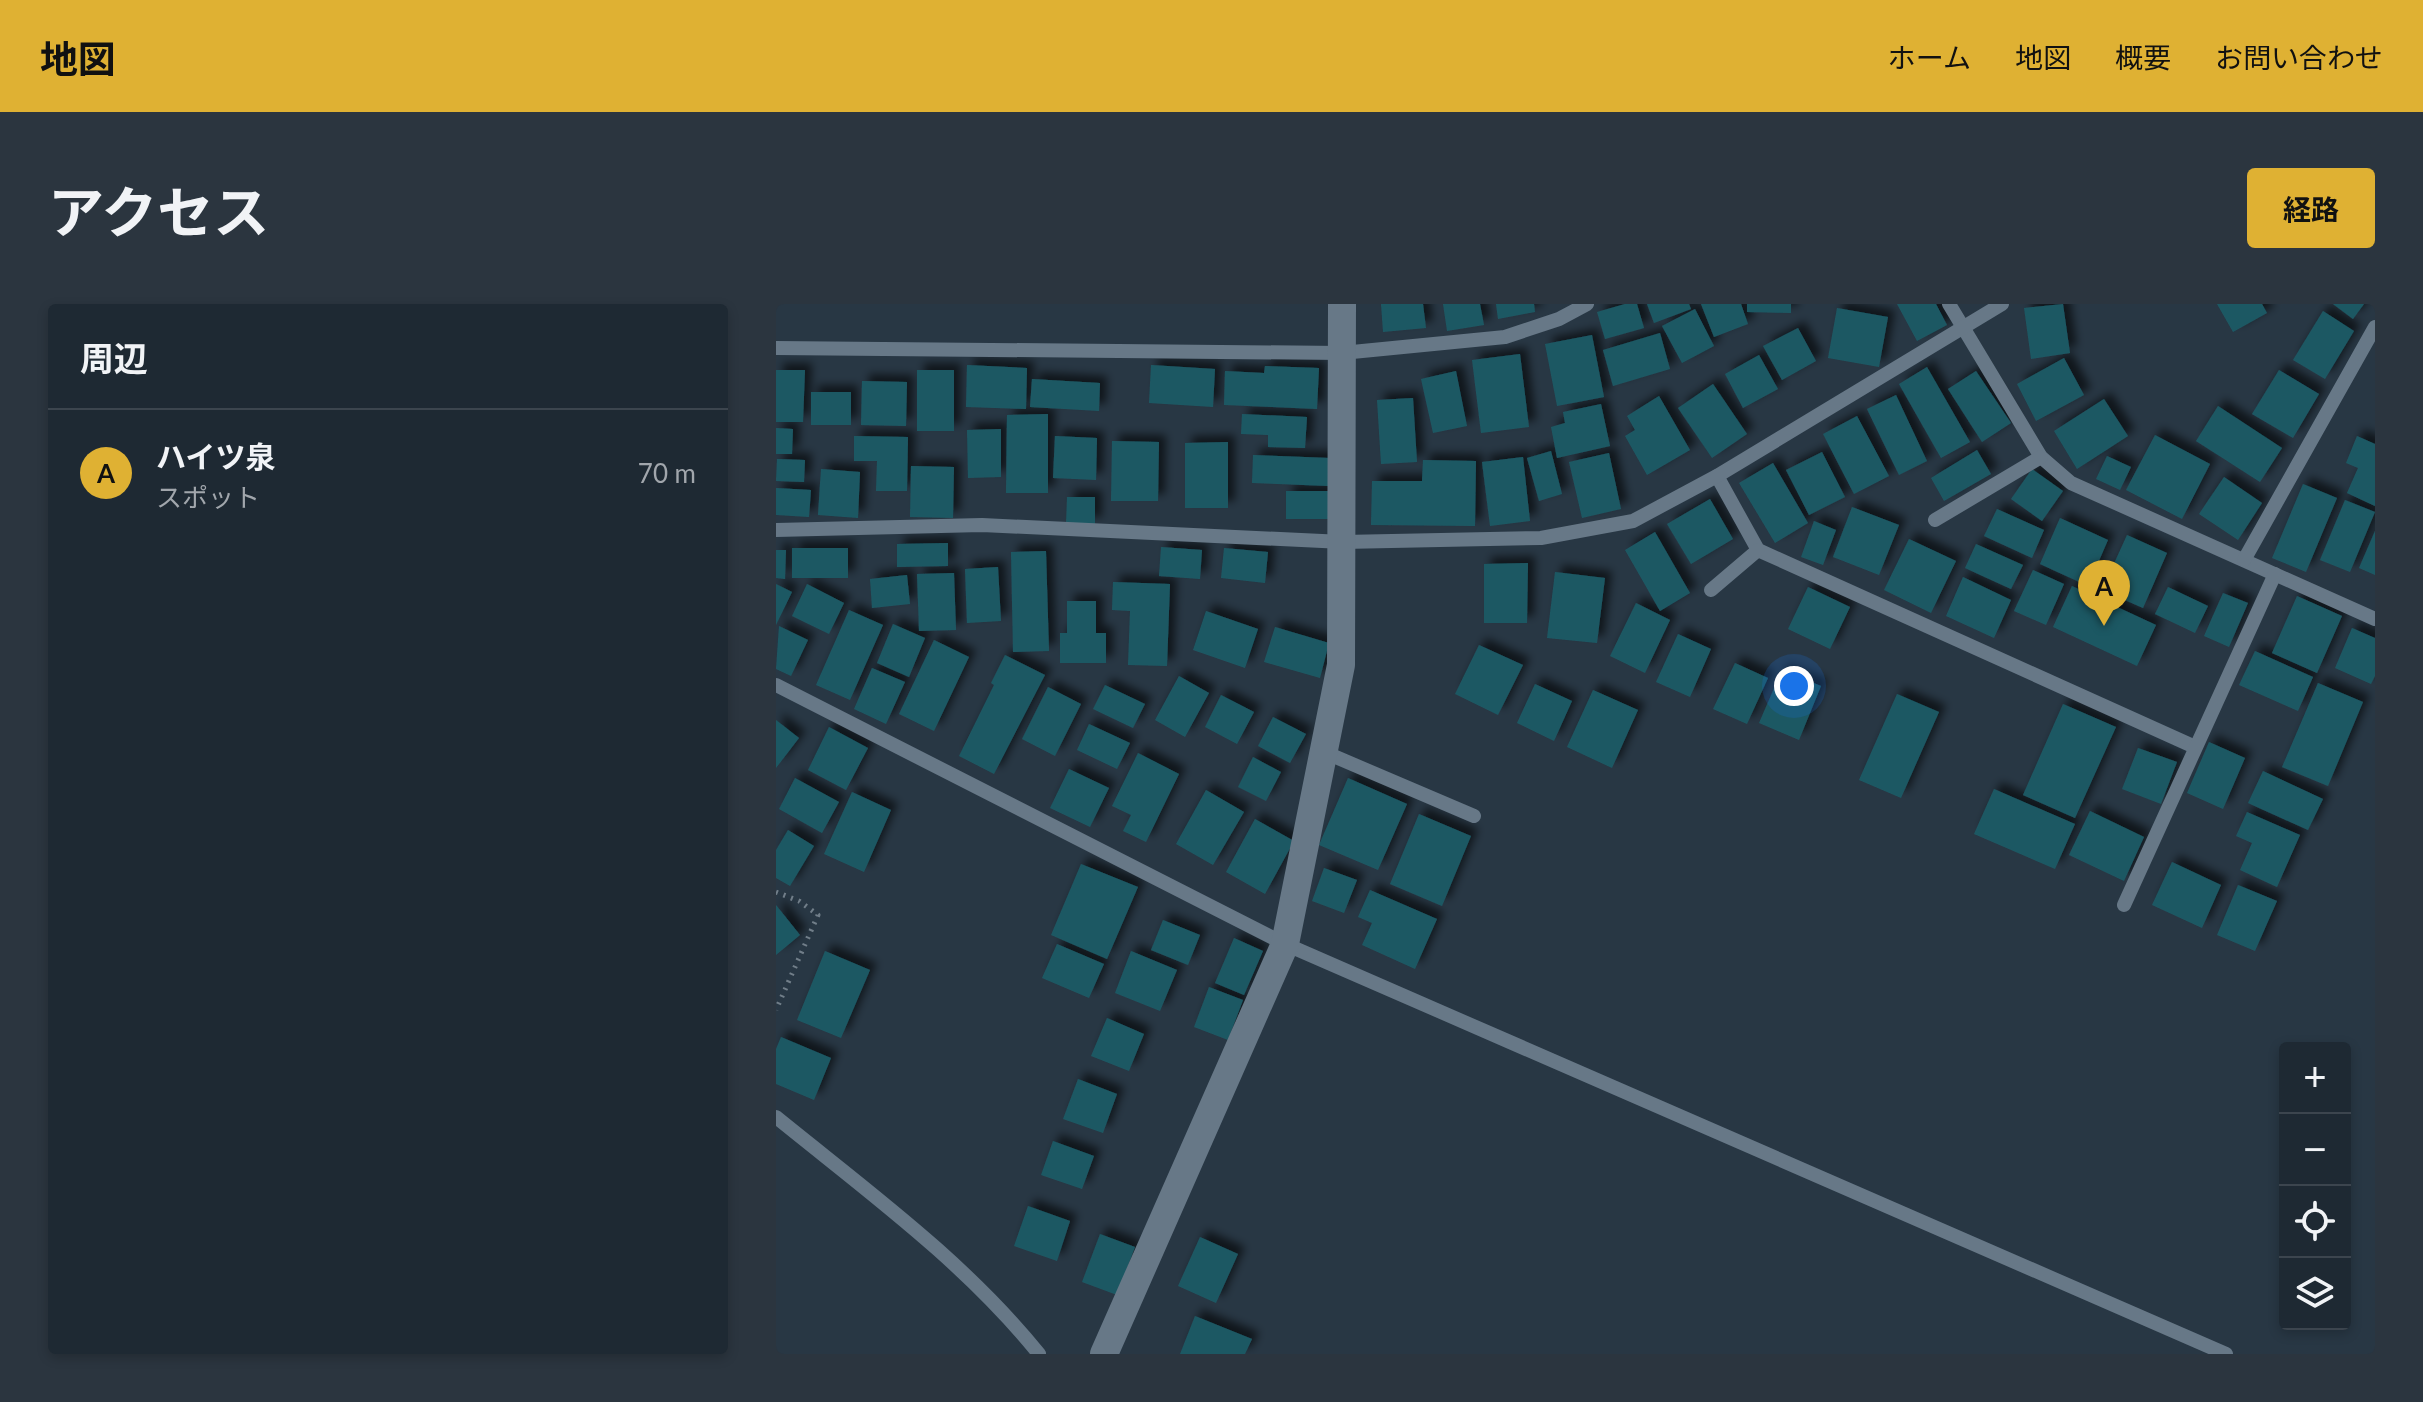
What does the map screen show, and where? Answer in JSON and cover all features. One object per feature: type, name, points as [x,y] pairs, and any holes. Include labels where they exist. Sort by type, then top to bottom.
[{"type":"street","points":[[1104,1354],[1285,944],[1341,665],[1342,304]]},
{"type":"lane","points":[[776,348],[1342,353],[1505,337],[1559,319],[1587,304]]},
{"type":"lane","points":[[1949,304],[2041,457],[2071,483],[2375,619]]},
{"type":"lane","points":[[776,530],[982,525],[1343,542],[1541,538],[1633,521],[1717,476],[2002,304]]},
{"type":"lane","points":[[2244,560],[2375,327]]},
{"type":"lane","points":[[1935,520],[2041,457]]},
{"type":"lane","points":[[1717,476],[1758,550],[2195,747]]},
{"type":"lane","points":[[1711,590],[1758,550]]},
{"type":"lane","points":[[2124,905],[2275,574]]},
{"type":"lane","points":[[776,685],[1285,944],[2226,1354]]},
{"type":"lane","points":[[1324,752],[1474,816]]},
{"type":"lane","points":[[776,1117],[964,1273],[1006,1313],[1039,1354]]},
{"type":"path","points":[[776,892],[799,901],[818,915],[776,1010]]},
{"type":"building","points":[[1381,304],[1423,304],[1426,328],[1383,332]]},
{"type":"building","points":[[1443,304],[1480,304],[1484,325],[1447,331]]},
{"type":"building","points":[[1496,304],[1534,304],[1535,312],[1498,319]]},
{"type":"building","points":[[1637,304],[1644,328],[1605,339],[1597,312]]},
{"type":"building","points":[[1647,304],[1689,304],[1691,309],[1654,323]]},
{"type":"building","points":[[1701,304],[1741,304],[1748,324],[1714,337]]},
{"type":"building","points":[[1747,304],[1791,304],[1791,313],[1747,312]]},
{"type":"building","points":[[1897,304],[1936,304],[1947,325],[1917,341]]},
{"type":"building","points":[[2063,304],[2070,353],[2031,359],[2024,308]]},
{"type":"building","points":[[2217,304],[2262,304],[2267,313],[2233,332]]},
{"type":"building","points":[[2333,304],[2364,304],[2353,319]]},
{"type":"building","points":[[1837,308],[1888,317],[1879,367],[1828,358]]},
{"type":"building","points":[[1695,309],[1714,346],[1682,363],[1662,326]]},
{"type":"building","points":[[2323,311],[2354,331],[2325,379],[2293,360]]},
{"type":"building","points":[[1798,328],[1816,361],[1782,380],[1763,346]]},
{"type":"building","points":[[1660,333],[1670,369],[1613,386],[1603,350]]},
{"type":"building","points":[[1592,335],[1604,397],[1557,406],[1545,344]]},
{"type":"building","points":[[1520,354],[1529,427],[1481,433],[1472,360]]},
{"type":"building","points":[[1759,355],[1778,389],[1743,408],[1725,374]]},
{"type":"building","points":[[2064,358],[2084,395],[2036,421],[2017,384]]},
{"type":"building","points":[[967,365],[1027,368],[1026,409],[966,407]]},
{"type":"building","points":[[1151,365],[1215,369],[1213,407],[1149,403]]},
{"type":"building","points":[[1265,366],[1319,368],[1317,409],[1224,405],[1225,371],[1264,373]]},
{"type":"building","points":[[1927,367],[1970,442],[1941,458],[1899,384]]},
{"type":"building","points":[[776,370],[805,370],[803,422],[776,422]]},
{"type":"building","points":[[917,370],[954,370],[954,431],[917,431]]},
{"type":"building","points":[[2279,370],[2319,394],[2293,438],[2252,414]]},
{"type":"building","points":[[1456,371],[1467,426],[1433,433],[1421,379]]},
{"type":"building","points":[[1976,371],[2011,423],[1982,442],[1948,389]]},
{"type":"building","points":[[1032,379],[1100,383],[1099,411],[1030,407]]},
{"type":"building","points":[[862,381],[907,382],[906,426],[861,425]]},
{"type":"building","points":[[1713,384],[1747,434],[1712,458],[1678,408]]},
{"type":"building","points":[[811,392],[851,392],[851,425],[811,425]]},
{"type":"building","points":[[1896,395],[1927,461],[1899,475],[1867,409]]},
{"type":"building","points":[[1659,396],[1690,450],[1647,475],[1625,436],[1635,430],[1627,416]]},
{"type":"building","points":[[1413,398],[1417,462],[1381,464],[1377,400]]},
{"type":"building","points":[[2104,399],[2128,436],[2077,469],[2054,431]]},
{"type":"building","points":[[1601,404],[1610,446],[1557,458],[1551,427],[1565,423],[1563,412]]},
{"type":"building","points":[[2218,406],[2282,448],[2260,482],[2196,441]]},
{"type":"building","points":[[1048,414],[1048,493],[1006,493],[1007,415]]},
{"type":"building","points":[[1242,414],[1307,417],[1305,448],[1268,447],[1268,435],[1241,434]]},
{"type":"building","points":[[1857,416],[1889,476],[1854,494],[1823,434]]},
{"type":"building","points":[[776,428],[793,429],[792,454],[776,454]]},
{"type":"building","points":[[1001,429],[1001,477],[968,478],[967,430]]},
{"type":"building","points":[[2155,435],[2210,464],[2182,519],[2126,490]]},
{"type":"building","points":[[854,436],[908,437],[907,491],[876,491],[877,461],[854,461]]},
{"type":"building","points":[[1055,436],[1097,438],[1096,480],[1053,478]]},
{"type":"building","points":[[2357,436],[2375,444],[2375,506],[2347,493],[2358,468],[2346,463]]},
{"type":"building","points":[[1112,441],[1159,442],[1158,501],[1111,501]]},
{"type":"building","points":[[1228,442],[1228,508],[1185,508],[1185,443]]},
{"type":"building","points":[[1977,450],[1991,474],[1944,501],[1931,478]]},
{"type":"building","points":[[1551,451],[1562,494],[1539,501],[1527,458]]},
{"type":"building","points":[[1822,452],[1845,497],[1809,515],[1786,470]]},
{"type":"building","points":[[1609,453],[1621,509],[1582,518],[1569,462]]},
{"type":"building","points":[[1253,455],[1330,458],[1329,486],[1252,483]]},
{"type":"building","points":[[2107,456],[2131,467],[2120,490],[2096,479]]},
{"type":"building","points":[[1523,457],[1530,521],[1490,526],[1482,462]]},
{"type":"building","points":[[777,459],[805,460],[804,482],[776,481]]},
{"type":"building","points":[[1423,460],[1476,461],[1475,526],[1371,525],[1372,481],[1422,481]]},
{"type":"building","points":[[1773,463],[1808,523],[1775,543],[1739,483]]},
{"type":"building","points":[[911,466],[954,467],[953,518],[910,517]]},
{"type":"building","points":[[821,469],[860,472],[858,518],[818,515]]},
{"type":"building","points":[[2032,469],[2063,491],[2042,521],[2011,499]]},
{"type":"building","points":[[2224,477],[2262,503],[2238,540],[2199,514]]},
{"type":"building","points":[[2303,484],[2337,498],[2306,572],[2272,558]]},
{"type":"building","points":[[776,488],[811,490],[809,517],[776,515]]},
{"type":"building","points":[[1286,491],[1328,491],[1328,519],[1286,519]]},
{"type":"building","points":[[1067,497],[1095,497],[1095,524],[1066,524]]},
{"type":"building","points":[[1710,499],[1733,539],[1691,564],[1667,524]]},
{"type":"building","points":[[2345,500],[2375,512],[2350,572],[2320,560]]},
{"type":"building","points":[[1852,507],[1899,525],[1879,575],[1833,557]]},
{"type":"building","points":[[1997,509],[2044,530],[2032,558],[1984,536]]},
{"type":"building","points":[[2060,518],[2108,540],[2088,586],[2040,564]]},
{"type":"building","points":[[1814,521],[1836,530],[1823,565],[1801,557]]},
{"type":"building","points":[[2375,531],[2375,575],[2359,568]]},
{"type":"building","points":[[1655,532],[1690,593],[1660,611],[1625,550]]},
{"type":"building","points":[[2127,535],[2167,553],[2143,608],[2102,590]]},
{"type":"building","points":[[1909,539],[1956,561],[1931,613],[1884,590]]},
{"type":"building","points":[[948,543],[948,566],[897,567],[897,544]]},
{"type":"building","points":[[1976,544],[2023,565],[2011,589],[1965,568]]},
{"type":"building","points":[[1161,547],[1202,550],[1200,579],[1159,576]]},
{"type":"building","points":[[792,548],[848,548],[848,578],[792,578]]},
{"type":"building","points":[[1224,548],[1268,552],[1265,583],[1221,578]]},
{"type":"building","points":[[776,550],[786,550],[785,579],[776,578]]},
{"type":"building","points":[[1046,551],[1049,651],[1013,652],[1011,552]]},
{"type":"building","points":[[1528,563],[1527,623],[1484,623],[1484,564]]},
{"type":"building","points":[[998,567],[1001,621],[967,623],[965,569]]},
{"type":"building","points":[[2033,570],[2064,584],[2046,625],[2014,611]]},
{"type":"building","points":[[1555,572],[1605,578],[1597,643],[1547,638]]},
{"type":"building","points":[[954,573],[956,630],[919,631],[917,574]]},
{"type":"building","points":[[907,575],[910,604],[872,608],[870,579]]},
{"type":"building","points":[[1963,577],[2011,600],[1994,638],[1946,616]]},
{"type":"building","points":[[1113,582],[1170,584],[1167,666],[1128,665],[1130,611],[1112,610]]},
{"type":"building","points":[[776,584],[792,592],[776,625]]},
{"type":"building","points":[[807,584],[844,603],[829,634],[792,616]]},
{"type":"building","points":[[2072,586],[2156,625],[2137,666],[2053,627]]},
{"type":"building","points":[[1808,587],[1850,607],[1830,649],[1788,629]]},
{"type":"building","points":[[2168,587],[2208,606],[2195,633],[2155,614]]},
{"type":"building","points":[[2223,593],[2248,603],[2229,647],[2204,636]]},
{"type":"building","points":[[2297,596],[2342,616],[2317,673],[2272,653]]},
{"type":"building","points":[[1067,601],[1096,601],[1096,633],[1106,633],[1106,663],[1060,663],[1060,633],[1067,633]]},
{"type":"building","points":[[1636,603],[1670,620],[1645,673],[1610,656]]},
{"type":"building","points":[[849,610],[883,625],[850,700],[816,685]]},
{"type":"building","points":[[1206,611],[1258,629],[1245,668],[1193,650]]},
{"type":"building","points":[[893,624],[925,638],[909,677],[877,663]]},
{"type":"building","points":[[779,626],[808,640],[791,676],[776,669]]},
{"type":"building","points":[[1275,627],[1329,643],[1320,678],[1264,662]]},
{"type":"building","points":[[2352,628],[2375,638],[2375,676],[2371,684],[2335,668]]},
{"type":"building","points":[[1678,634],[1711,649],[1690,697],[1656,682]]},
{"type":"building","points":[[934,640],[969,657],[934,731],[899,714]]},
{"type":"building","points":[[1479,645],[1523,665],[1498,715],[1455,694]]},
{"type":"building","points":[[2255,651],[2313,677],[2298,711],[2239,685]]},
{"type":"building","points":[[1005,655],[1045,675],[994,774],[959,756],[994,685],[991,683]]},
{"type":"building","points":[[1735,663],[1768,678],[1747,724],[1713,709]]},
{"type":"building","points":[[872,668],[905,682],[886,724],[854,709]]},
{"type":"building","points":[[1782,670],[1821,686],[1799,740],[1759,723]]},
{"type":"building","points":[[1179,676],[1209,693],[1185,737],[1155,720]]},
{"type":"building","points":[[2318,683],[2363,702],[2328,786],[2282,767]]},
{"type":"building","points":[[1535,684],[1572,701],[1554,741],[1517,723]]},
{"type":"building","points":[[1105,685],[1145,704],[1133,728],[1093,709]]},
{"type":"building","points":[[1048,687],[1081,704],[1055,756],[1022,739]]},
{"type":"building","points":[[1593,690],[1638,710],[1612,768],[1567,747]]},
{"type":"building","points":[[1897,694],[1939,712],[1901,798],[1859,780]]},
{"type":"building","points":[[1221,695],[1254,712],[1237,744],[1205,727]]},
{"type":"building","points":[[2063,704],[2116,727],[2075,818],[2023,795]]},
{"type":"building","points":[[1273,717],[1306,734],[1290,763],[1258,746]]},
{"type":"building","points":[[776,720],[799,738],[776,768]]},
{"type":"building","points":[[1089,724],[1130,743],[1117,769],[1077,750]]},
{"type":"building","points":[[829,727],[868,748],[846,790],[808,770]]},
{"type":"building","points":[[2209,742],[2245,758],[2223,809],[2187,793]]},
{"type":"building","points":[[2138,748],[2177,762],[2161,804],[2122,789]]},
{"type":"building","points":[[1138,753],[1179,774],[1146,842],[1123,831],[1131,815],[1112,806]]},
{"type":"building","points":[[1253,757],[1281,772],[1266,801],[1238,787]]},
{"type":"building","points":[[1069,769],[1109,788],[1090,827],[1050,808]]},
{"type":"building","points":[[2263,771],[2323,799],[2308,830],[2248,803]]},
{"type":"building","points":[[795,778],[839,802],[822,833],[779,809]]},
{"type":"building","points":[[1348,778],[1407,804],[1378,870],[1319,845]]},
{"type":"building","points":[[1994,789],[2075,824],[2055,869],[1974,834]]},
{"type":"building","points":[[1206,790],[1244,812],[1213,865],[1176,844]]},
{"type":"building","points":[[852,792],[891,810],[864,872],[824,854]]},
{"type":"building","points":[[2090,811],[2144,837],[2124,881],[2069,855]]},
{"type":"building","points":[[2247,812],[2300,835],[2277,887],[2240,870],[2252,843],[2236,836]]},
{"type":"building","points":[[1419,814],[1471,836],[1442,906],[1390,884]]},
{"type":"building","points":[[1255,819],[1294,841],[1265,894],[1226,872]]},
{"type":"building","points":[[788,830],[814,846],[790,886],[776,878],[776,850]]},
{"type":"building","points":[[2172,862],[2221,885],[2202,928],[2152,905]]},
{"type":"building","points":[[1081,864],[1138,887],[1107,959],[1051,935]]},
{"type":"building","points":[[1324,868],[1357,880],[1344,913],[1312,901]]},
{"type":"building","points":[[2238,885],[2277,901],[2255,951],[2217,935]]},
{"type":"building","points":[[1370,890],[1437,919],[1415,969],[1362,945],[1372,923],[1358,917]]},
{"type":"building","points":[[776,905],[800,935],[776,955]]},
{"type":"building","points":[[1163,920],[1200,935],[1188,965],[1151,950]]},
{"type":"building","points":[[1234,938],[1263,951],[1244,995],[1215,983]]},
{"type":"building","points":[[1057,944],[1104,964],[1089,998],[1042,978]]},
{"type":"building","points":[[825,951],[870,970],[841,1038],[797,1020]]},
{"type":"building","points":[[1131,951],[1177,970],[1160,1011],[1115,993]]},
{"type":"building","points":[[1209,987],[1243,1000],[1228,1040],[1194,1027]]},
{"type":"building","points":[[1107,1018],[1144,1034],[1129,1071],[1091,1056]]},
{"type":"building","points":[[781,1037],[831,1058],[814,1100],[776,1084],[776,1049]]},
{"type":"building","points":[[1078,1079],[1117,1094],[1103,1133],[1063,1119]]},
{"type":"building","points":[[1053,1141],[1094,1156],[1082,1189],[1041,1175]]},
{"type":"building","points":[[1028,1206],[1070,1221],[1057,1261],[1014,1246]]},
{"type":"building","points":[[1100,1234],[1135,1247],[1117,1295],[1082,1282]]},
{"type":"building","points":[[1200,1237],[1238,1254],[1216,1303],[1178,1286]]},
{"type":"building","points":[[1195,1316],[1252,1339],[1245,1354],[1180,1354]]},
{"type":"place","name":"ハイツ泉","points":[[2104,626]]}]
